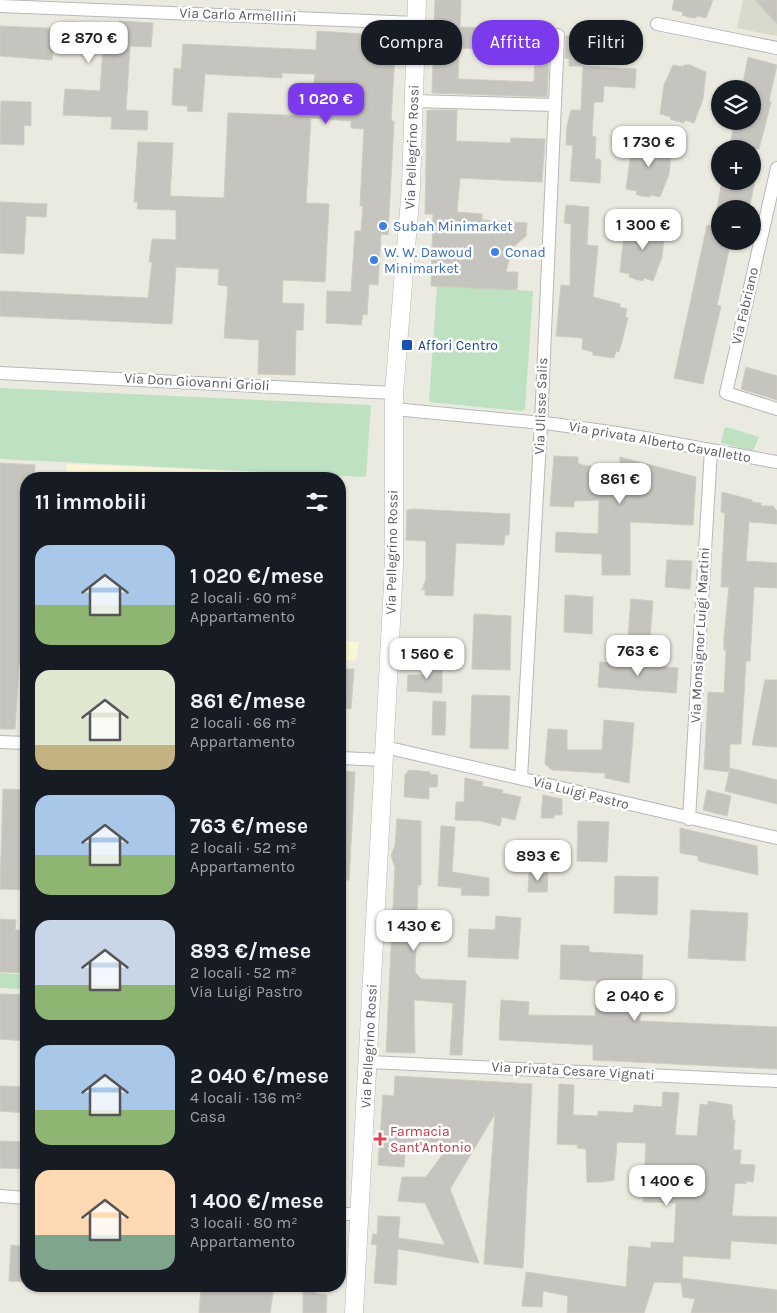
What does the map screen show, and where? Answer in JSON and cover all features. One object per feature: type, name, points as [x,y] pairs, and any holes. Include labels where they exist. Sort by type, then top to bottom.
[{"type":"main road","name":"Via Pellegrino Rossi","points":[[416,20],[417,0]]},
{"type":"main road","name":"Via Pellegrino Rossi","points":[[354,1313],[358,1214],[369,1062],[394,564],[394,401],[411,187],[415,65]]},
{"type":"street","name":"Via Carlo Armellini","points":[[0,6],[45,4],[375,20]]},
{"type":"street","points":[[657,24],[777,48]]},
{"type":"street","name":"Via Ulisse Salis","points":[[521,778],[541,423],[556,65]]},
{"type":"street","points":[[414,101],[554,105]]},
{"type":"street","name":"Via Fabriano","points":[[777,168],[726,393],[777,408]]},
{"type":"street","name":"Via Don Giovanni Grioli","points":[[0,373],[394,401]]},
{"type":"street","name":"Via privata Alberto Cavalletto","points":[[394,401],[617,433],[777,462]]},
{"type":"street","name":"Via Monsignor Luigi Martini","points":[[689,819],[711,450]]},
{"type":"street","points":[[0,742],[20,743]]},
{"type":"street","name":"Via Luigi Pastro","points":[[346,757],[384,753],[521,778],[689,819],[777,838]]},
{"type":"street","name":"Via privata Cesare Vignati","points":[[369,1062],[777,1081]]},
{"type":"street","points":[[0,1196],[20,1198]]},
{"type":"street","points":[[346,1214],[358,1214]]},
{"type":"shaded area","points":[[743,0],[777,0],[777,36],[737,28]]},
{"type":"shaded area","points":[[67,464],[259,472],[66,472]]},
{"type":"shaded area","points":[[346,641],[359,642],[356,661],[346,660]]},
{"type":"green space","points":[[437,286],[533,291],[525,409],[521,411],[429,402]]},
{"type":"green space","points":[[0,388],[371,405],[366,477],[346,476],[346,472],[264,472],[0,459]]},
{"type":"green space","points":[[727,427],[759,437],[753,451],[721,443],[724,429]]},
{"type":"green space","points":[[0,973],[20,975],[20,989],[0,988]]},
{"type":"building","points":[[435,0],[461,0],[460,20],[434,20]]},
{"type":"building","points":[[674,0],[713,0],[706,18],[697,16],[696,18],[682,15],[683,12],[672,10]]},
{"type":"building","points":[[755,0],[777,0],[777,24]]},
{"type":"building","points":[[119,21],[153,23],[151,47],[130,46],[126,110],[148,111],[147,130],[111,129],[112,117],[63,115],[65,89],[100,91],[103,50],[53,47],[52,60],[0,56],[0,26],[66,29],[67,22],[118,24]]},
{"type":"building","points":[[462,27],[472,27],[472,49],[462,48]]},
{"type":"building","points":[[317,31],[361,34],[361,65],[394,65],[391,121],[394,121],[388,235],[381,234],[378,285],[369,284],[367,315],[363,314],[361,325],[326,323],[327,291],[351,292],[355,231],[361,231],[363,206],[360,206],[364,129],[351,128],[351,121],[311,118],[315,74],[282,73],[282,78],[205,74],[202,112],[187,111],[188,106],[172,105],[174,68],[181,69],[183,44],[316,50]]},
{"type":"building","points":[[566,36],[569,36],[569,59],[565,58]]},
{"type":"building","points":[[748,57],[777,65],[769,101],[771,102],[761,141],[731,140],[733,130],[761,130],[761,80],[744,80]]},
{"type":"building","points":[[433,65],[458,65],[458,79],[534,82],[535,65],[549,65],[547,97],[432,93]]},
{"type":"building","points":[[673,65],[683,67],[684,65],[690,65],[706,72],[703,99],[694,123],[685,120],[684,123],[676,121],[670,119],[671,117],[660,114],[664,85]]},
{"type":"building","points":[[583,66],[636,69],[635,88],[604,86],[603,102],[594,102],[592,136],[596,137],[595,159],[600,159],[601,162],[600,183],[570,181],[573,145],[566,145],[567,126],[571,110],[581,110]]},
{"type":"building","points":[[1,101],[31,102],[31,126],[24,125],[24,145],[0,144]]},
{"type":"building","points":[[457,110],[456,141],[510,143],[511,138],[545,139],[542,182],[460,178],[457,212],[482,214],[482,220],[527,223],[526,236],[512,248],[506,272],[518,272],[517,290],[431,286],[433,214],[425,214],[427,111]]},
{"type":"building","points":[[228,113],[311,116],[306,203],[329,204],[325,282],[283,280],[282,303],[304,304],[303,330],[296,330],[295,375],[258,374],[259,340],[224,338],[228,286],[218,285],[219,269],[176,267],[172,324],[0,316],[0,291],[148,298],[152,262],[149,262],[152,239],[176,240],[176,210],[137,209],[138,202],[134,202],[138,142],[173,143],[170,196],[224,198]]},
{"type":"building","points":[[639,139],[649,141],[656,139],[672,146],[669,174],[660,197],[642,196],[636,194],[637,191],[626,189],[630,160]]},
{"type":"building","points":[[720,190],[753,190],[751,200],[719,200]]},
{"type":"building","points":[[0,202],[47,204],[46,217],[26,216],[24,254],[0,253]]},
{"type":"building","points":[[566,205],[589,207],[587,245],[598,246],[593,297],[620,304],[620,307],[627,309],[625,317],[628,318],[619,352],[616,351],[614,358],[593,355],[593,352],[582,349],[583,338],[556,336],[561,285],[570,286],[571,224],[564,223]]},
{"type":"building","points":[[632,223],[643,225],[643,223],[649,223],[665,230],[662,257],[653,281],[644,278],[643,281],[635,279],[629,277],[630,274],[620,272],[623,243]]},
{"type":"building","points":[[707,225],[711,226],[711,250],[729,250],[717,305],[721,306],[703,384],[674,378]]},
{"type":"building","points":[[746,367],[777,376],[777,400],[741,389]]},
{"type":"building","points":[[554,456],[578,457],[578,463],[582,465],[620,470],[620,457],[696,477],[693,525],[630,522],[630,575],[602,575],[602,554],[555,552],[556,532],[598,534],[599,500],[574,501],[574,507],[550,506]]},
{"type":"building","points":[[0,463],[35,465],[34,472],[20,472],[20,664],[15,729],[0,729]]},
{"type":"building","points":[[722,492],[761,503],[761,506],[773,506],[777,511],[777,524],[749,522],[746,561],[777,563],[777,588],[754,587],[750,661],[746,661],[741,744],[730,744],[729,772],[704,769],[708,692],[724,693],[726,650],[724,650],[724,637],[729,587],[721,587],[725,513],[721,512]]},
{"type":"building","points":[[407,510],[510,514],[509,535],[505,535],[504,545],[456,543],[453,596],[425,595],[425,589],[422,590],[426,579],[426,541],[406,540]]},
{"type":"building","points":[[667,560],[692,561],[690,589],[665,587]]},
{"type":"building","points":[[565,595],[593,597],[592,634],[564,632]]},
{"type":"building","points":[[631,599],[653,601],[650,637],[628,636]]},
{"type":"building","points":[[474,614],[511,616],[510,670],[472,669]]},
{"type":"building","points":[[430,661],[442,662],[442,693],[407,691],[408,675],[430,675]]},
{"type":"building","points":[[600,662],[678,668],[676,693],[598,687]]},
{"type":"building","points":[[346,669],[354,669],[351,709],[346,709]]},
{"type":"building","points":[[765,680],[777,680],[777,747],[752,745]]},
{"type":"building","points":[[472,695],[510,696],[508,749],[470,748]]},
{"type":"building","points":[[433,701],[446,702],[445,735],[432,735]]},
{"type":"building","points":[[604,720],[634,723],[629,783],[605,778],[605,773],[552,770],[545,764],[548,729],[567,730],[567,750],[602,750]]},
{"type":"building","points":[[730,768],[777,780],[777,804],[725,791]]},
{"type":"building","points":[[409,770],[430,772],[430,774],[438,775],[437,787],[429,787],[429,799],[404,797],[405,775]]},
{"type":"building","points":[[346,771],[355,772],[349,880],[346,880]]},
{"type":"building","points":[[465,778],[483,782],[482,786],[503,790],[502,793],[521,797],[515,820],[502,817],[500,826],[481,821],[455,820],[456,802],[464,802]]},
{"type":"building","points":[[3,789],[20,790],[20,890],[0,889]]},
{"type":"building","points":[[707,790],[731,796],[727,816],[703,810]]},
{"type":"building","points":[[543,795],[562,799],[562,815],[554,815],[554,818],[541,818]]},
{"type":"building","points":[[397,819],[421,821],[421,885],[418,885],[415,972],[421,979],[466,981],[462,1055],[450,1055],[453,1003],[414,1000],[415,1053],[386,1052],[395,867],[391,856],[395,845]]},
{"type":"building","points":[[578,821],[609,822],[607,862],[577,861]]},
{"type":"building","points":[[441,826],[455,827],[452,872],[489,878],[489,896],[461,895],[462,888],[438,886]]},
{"type":"building","points":[[680,828],[757,846],[758,875],[698,861],[698,856],[680,853]]},
{"type":"building","points":[[529,873],[548,873],[547,892],[528,892]]},
{"type":"building","points":[[615,876],[658,877],[657,915],[614,913]]},
{"type":"building","points":[[691,910],[748,913],[745,961],[688,958]]},
{"type":"building","points":[[496,916],[521,918],[518,959],[468,957],[469,929],[495,930]]},
{"type":"building","points":[[0,919],[16,920],[15,930],[20,930],[20,973],[0,972]]},
{"type":"building","points":[[561,945],[589,946],[589,952],[643,955],[640,1021],[777,1027],[777,1069],[593,1060],[593,1045],[499,1040],[501,1000],[529,1002],[528,1015],[595,1016],[597,981],[560,979]]},
{"type":"building","points":[[0,994],[20,995],[20,1041],[0,1039]]},
{"type":"building","points":[[395,1076],[532,1084],[523,1268],[484,1264],[495,1114],[450,1189],[479,1263],[398,1249],[396,1285],[374,1283],[377,1245],[371,1244],[373,1234],[377,1235],[378,1216],[400,1217],[398,1238],[445,1245],[425,1203],[398,1201],[402,1177],[426,1177],[451,1143],[406,1142],[404,1167],[378,1165],[383,1095],[394,1096]]},
{"type":"building","points":[[559,1084],[574,1085],[573,1115],[598,1116],[598,1111],[633,1113],[634,1105],[662,1107],[663,1092],[679,1093],[675,1135],[697,1136],[700,1104],[708,1105],[708,1101],[732,1105],[733,1120],[735,1120],[733,1150],[741,1150],[740,1164],[755,1165],[753,1182],[746,1181],[746,1184],[735,1183],[732,1216],[777,1217],[777,1244],[731,1241],[730,1259],[683,1256],[682,1278],[777,1290],[777,1313],[691,1313],[695,1299],[683,1297],[681,1283],[654,1282],[644,1313],[567,1313],[568,1296],[543,1291],[542,1307],[522,1306],[526,1272],[626,1287],[629,1246],[651,1248],[651,1242],[674,1243],[676,1203],[643,1202],[646,1143],[617,1142],[614,1180],[602,1182],[587,1182],[586,1149],[577,1148],[578,1145],[557,1144]]},
{"type":"building","points":[[0,1086],[20,1087],[20,1113],[0,1111]]},
{"type":"building","points":[[0,1141],[20,1142],[20,1169],[0,1168]]},
{"type":"building","points":[[11,1245],[20,1246],[20,1282],[9,1281]]},
{"type":"building","points":[[201,1292],[273,1292],[270,1313],[199,1313]]},
{"type":"building","points":[[303,1292],[315,1292],[327,1295],[326,1313],[303,1313]]},
{"type":"place","name":"Subah Minimarket","points":[[383,226]]},
{"type":"place","name":"Conad","points":[[495,252]]},
{"type":"place","name":"W. W. Dawoud Minimarket","points":[[374,260]]},
{"type":"place","name":"Affori Centro","points":[[407,345]]},
{"type":"place","name":"Farmacia Sant'Antonio","points":[[380,1139]]}]
